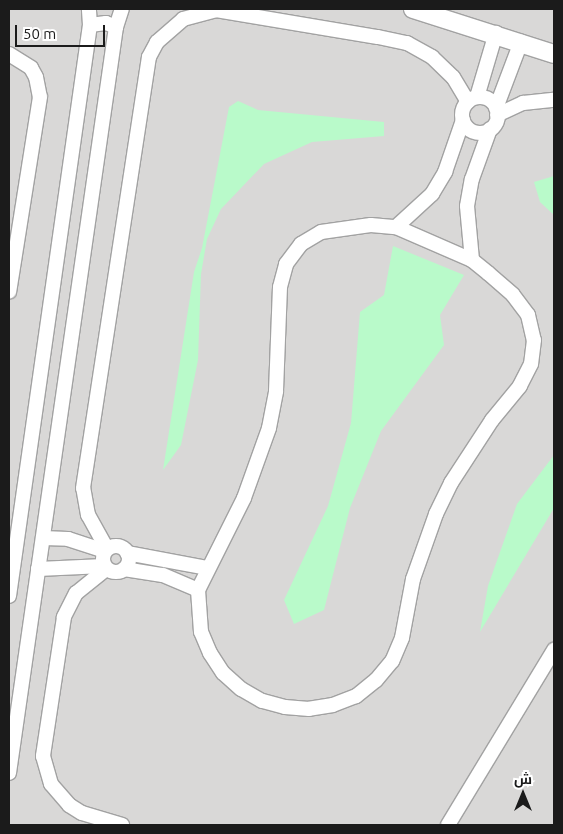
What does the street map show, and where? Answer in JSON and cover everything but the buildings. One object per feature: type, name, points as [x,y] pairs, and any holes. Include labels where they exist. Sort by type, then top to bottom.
[{"type":"street","points":[[9,596],[90,25],[89,9]]},
{"type":"street","points":[[9,773],[116,27],[122,9]]},
{"type":"street","points":[[413,9],[554,54]]},
{"type":"street","points":[[122,825],[82,813],[69,805],[51,784],[44,756],[64,617],[76,593],[105,567],[106,550],[90,521],[83,488],[149,57],[157,42],[183,19],[216,10],[407,43],[432,57],[453,77],[472,100]]},
{"type":"street","points":[[90,25],[106,23],[116,27]]},
{"type":"street","points":[[396,227],[432,194],[445,172],[463,120],[462,110],[472,100],[496,34]]},
{"type":"street","points":[[472,260],[467,206],[472,179],[521,42]]},
{"type":"street","points":[[9,54],[31,68],[36,77],[40,98],[9,292]]},
{"type":"street","points":[[472,100],[488,100],[497,112]]},
{"type":"street","points":[[497,112],[523,104],[554,100]]},
{"type":"street","points":[[463,120],[471,130],[490,129]]},
{"type":"street","points":[[354,226],[396,227],[472,260],[513,295],[528,316],[534,340],[531,364],[520,386],[492,420],[451,482],[436,514],[413,579],[402,638],[392,661],[376,680],[356,696],[333,705],[309,709],[285,707],[262,700],[241,689],[223,673],[210,653],[201,632],[198,590],[206,568],[244,498],[269,428],[276,391],[280,287],[286,264],[301,244],[321,232],[354,226]]},
{"type":"street","points":[[43,538],[68,539],[106,550],[120,547],[127,553],[206,568]]},
{"type":"street","points":[[124,569],[129,562],[127,553]]},
{"type":"street","points":[[38,569],[105,567],[115,572],[124,569],[163,575],[198,590]]},
{"type":"street","points":[[448,825],[554,650]]},
{"type":"shaded area","points":[[9,9],[554,9],[554,825],[9,825]]},
{"type":"green space","points":[[238,101],[258,110],[384,122],[384,136],[312,142],[264,164],[221,209],[207,239],[201,274],[198,360],[181,445],[163,470],[194,272],[202,248],[229,107]]},
{"type":"green space","points":[[554,176],[554,215],[540,202],[534,182]]},
{"type":"green space","points":[[393,246],[464,275],[440,315],[444,345],[381,431],[350,508],[324,610],[294,624],[284,600],[328,506],[351,423],[360,312],[384,295]]},
{"type":"green space","points":[[554,455],[554,508],[480,632],[488,586],[517,504]]}]
